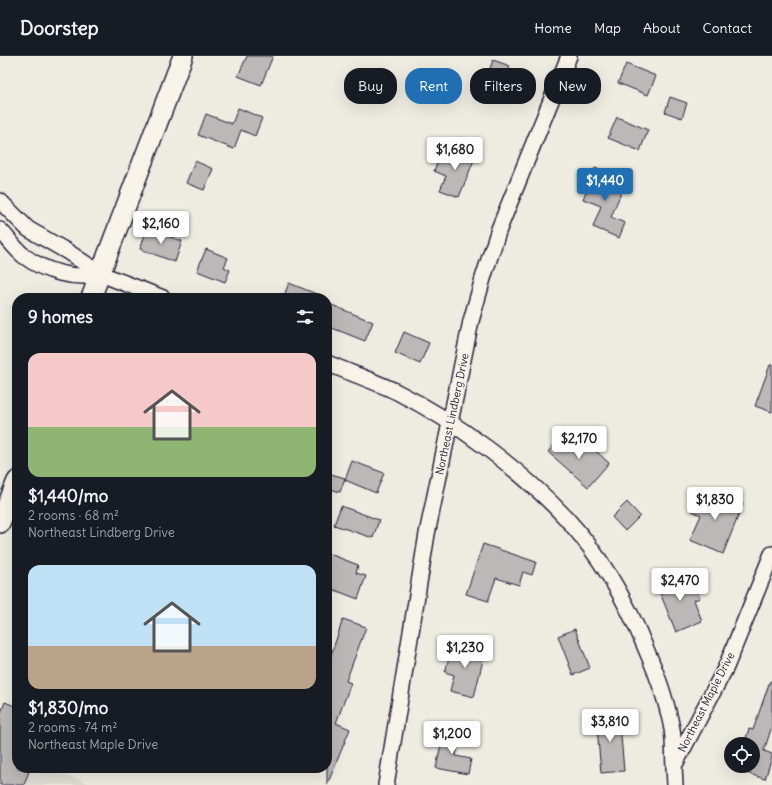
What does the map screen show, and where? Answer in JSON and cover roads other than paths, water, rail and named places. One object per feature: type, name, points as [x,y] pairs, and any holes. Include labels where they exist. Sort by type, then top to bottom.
[{"type":"street","points":[[93,293],[183,56]]},
{"type":"street","name":"Northeast Lindberg Drive","points":[[386,785],[427,534],[471,321],[484,275],[500,229],[569,56]]},
{"type":"street","points":[[0,201],[28,229],[68,252],[101,274],[150,293]]},
{"type":"street","points":[[0,230],[24,256],[50,271],[86,277],[101,274]]},
{"type":"street","points":[[332,365],[396,392],[450,423],[495,455],[532,485],[566,518],[598,560],[621,594],[636,623],[654,668],[672,730],[674,766]]},
{"type":"street","points":[[0,524],[12,494]]},
{"type":"street","name":"Northeast Maple Drive","points":[[675,785],[674,766],[726,667],[772,554]]}]
